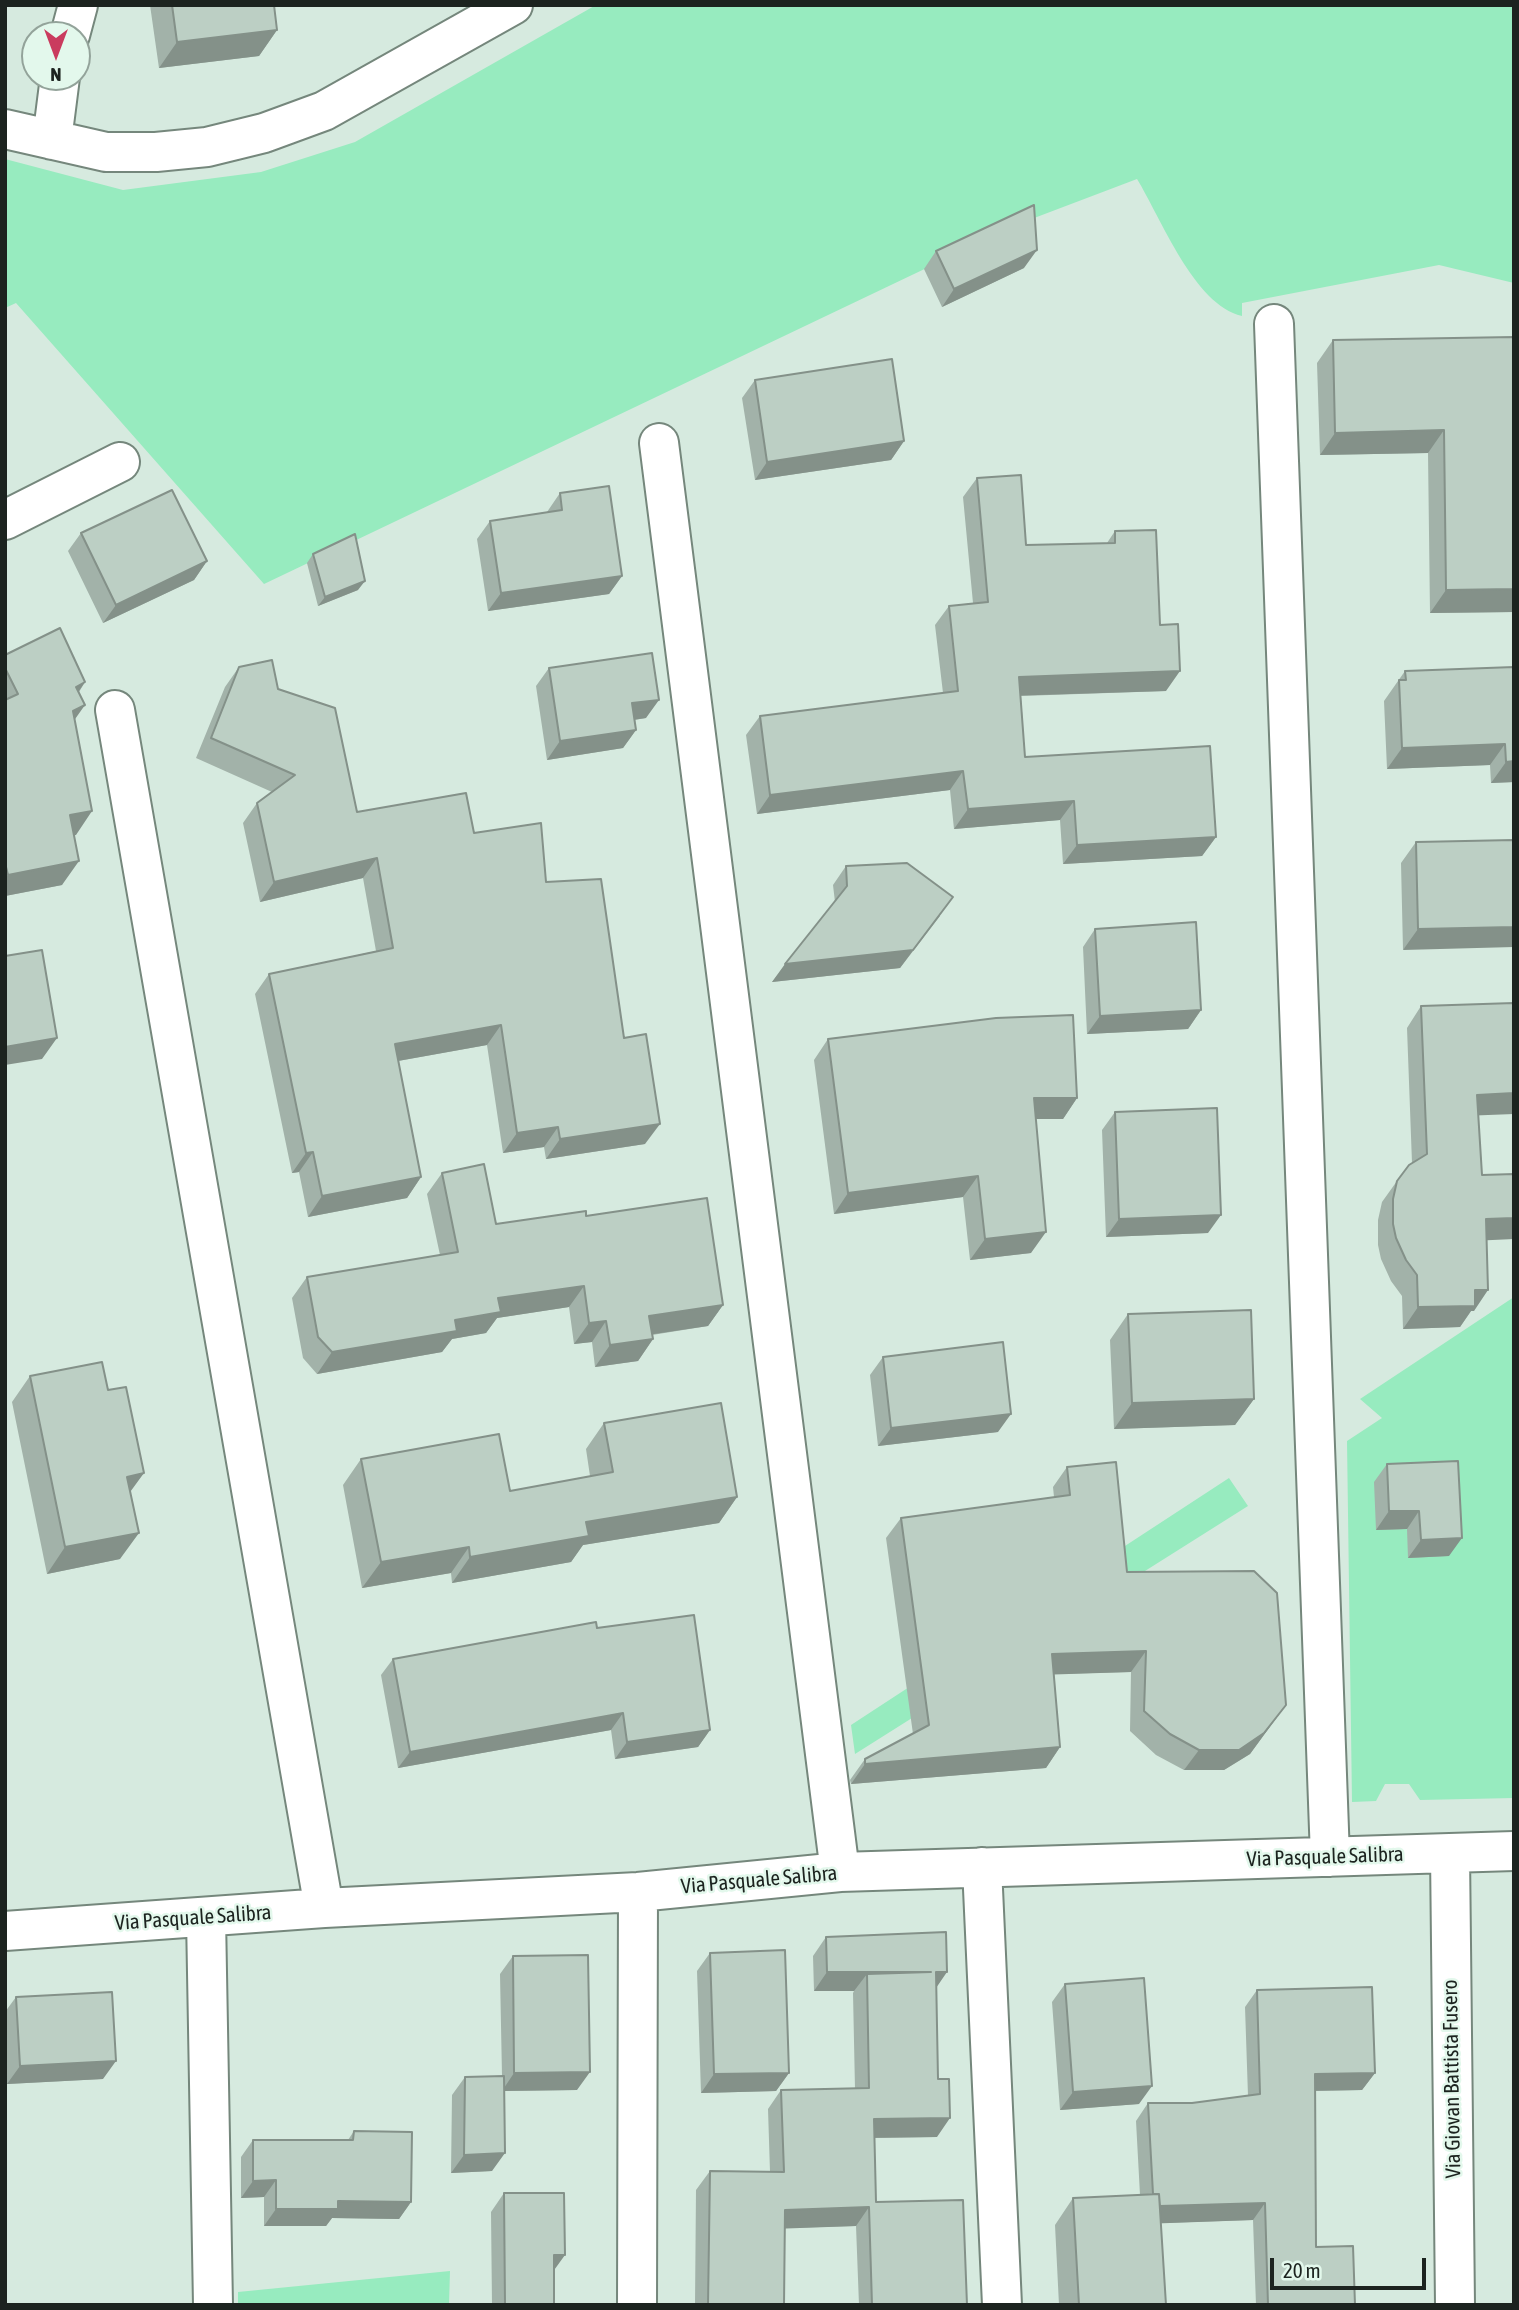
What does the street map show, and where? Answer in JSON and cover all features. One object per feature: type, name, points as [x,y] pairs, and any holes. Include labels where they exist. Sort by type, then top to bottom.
[{"type":"street","points":[[5,129],[106,152],[156,152],[207,147],[264,133],[324,111],[513,5]]},
{"type":"street","points":[[52,141],[58,91]]},
{"type":"street","points":[[1274,324],[1330,1857]]},
{"type":"street","points":[[659,443],[840,1872]]},
{"type":"street","points":[[5,520],[120,462]]},
{"type":"street","points":[[115,710],[324,1908]]},
{"type":"street","name":"Via Pasquale Salibra","points":[[5,1931],[324,1908],[638,1892],[840,1872],[1514,1851]]},
{"type":"street","name":"Via Giovan Battista Fusero","points":[[1450,1853],[1455,2305]]},
{"type":"street","points":[[982,1867],[1002,2305]]},
{"type":"street","points":[[637,2305],[638,1892]]},
{"type":"street","points":[[206,1917],[213,2305]]},
{"type":"green space","points":[[596,5],[1514,5],[1514,283],[1439,265],[1242,303],[1242,316],[1225,309],[1194,278],[1180,258],[1137,179],[1021,223],[264,584],[16,303],[5,308],[5,159],[123,190],[261,172],[355,142]]},
{"type":"green space","points":[[1514,1297],[1514,1798],[1420,1800],[1409,1784],[1385,1784],[1376,1801],[1352,1802],[1347,1441],[1382,1418],[1360,1399]]},
{"type":"green space","points":[[1229,1478],[1248,1506],[855,1754],[851,1725]]},
{"type":"green space","points":[[450,2271],[449,2305],[238,2305],[238,2292]]},
{"type":"building","points":[[172,5],[274,5],[277,30],[177,42]]},
{"type":"building","points":[[1034,205],[1037,250],[954,289],[936,251]]},
{"type":"building","points":[[1514,337],[1514,589],[1446,590],[1444,430],[1335,433],[1333,340]]},
{"type":"building","points":[[892,359],[904,441],[767,462],[755,380]]},
{"type":"building","points":[[1021,475],[1026,545],[1115,543],[1115,531],[1156,530],[1160,625],[1178,624],[1180,671],[1019,677],[1025,757],[1210,746],[1216,837],[1077,845],[1074,801],[968,809],[963,771],[770,795],[760,716],[958,691],[949,606],[988,602],[977,478]]},
{"type":"building","points":[[609,486],[622,576],[501,593],[490,521],[562,510],[560,493]]},
{"type":"building","points":[[172,490],[207,561],[116,605],[81,533]]},
{"type":"building","points":[[355,534],[365,581],[325,597],[313,554]]},
{"type":"building","points":[[60,628],[85,682],[76,687],[85,705],[73,711],[92,811],[70,815],[79,861],[8,875],[5,863],[5,700],[18,694],[5,668],[5,655]]},
{"type":"building","points":[[652,653],[659,700],[632,703],[636,730],[560,741],[549,668]]},
{"type":"building","points":[[272,660],[278,689],[335,708],[357,812],[466,793],[474,833],[541,823],[546,882],[601,879],[624,1038],[646,1034],[660,1124],[560,1139],[558,1127],[517,1133],[501,1025],[395,1044],[421,1177],[322,1196],[313,1152],[306,1153],[269,974],[393,948],[377,858],[274,882],[257,803],[295,775],[211,738],[239,667]]},
{"type":"building","points":[[1514,667],[1514,761],[1506,762],[1505,744],[1402,748],[1399,680],[1406,680],[1405,671]]},
{"type":"building","points":[[1514,840],[1514,927],[1418,929],[1416,842]]},
{"type":"building","points":[[907,863],[953,897],[913,950],[785,964],[847,886],[846,866]]},
{"type":"building","points":[[1196,922],[1201,1010],[1100,1016],[1095,929]]},
{"type":"building","points":[[42,950],[57,1038],[5,1047],[5,956]]},
{"type":"building","points":[[1514,1003],[1514,1093],[1477,1095],[1482,1175],[1514,1174],[1514,1218],[1486,1219],[1488,1290],[1475,1290],[1475,1306],[1418,1307],[1417,1275],[1406,1260],[1396,1238],[1393,1199],[1397,1181],[1409,1165],[1427,1154],[1421,1006]]},
{"type":"building","points":[[1073,1015],[1077,1098],[1034,1098],[1046,1232],[985,1239],[978,1176],[848,1193],[828,1039],[996,1018]]},
{"type":"building","points":[[1217,1108],[1221,1215],[1119,1219],[1115,1112]]},
{"type":"building","points":[[484,1164],[496,1224],[586,1211],[586,1216],[707,1198],[723,1305],[649,1316],[653,1339],[610,1345],[606,1321],[589,1323],[584,1286],[498,1298],[501,1312],[455,1320],[457,1331],[332,1352],[318,1337],[307,1277],[458,1252],[442,1173]]},
{"type":"building","points":[[1251,1310],[1254,1399],[1132,1403],[1128,1314]]},
{"type":"building","points":[[1003,1342],[1011,1414],[891,1428],[883,1357]]},
{"type":"building","points":[[102,1362],[108,1390],[126,1387],[144,1473],[127,1477],[139,1533],[65,1547],[30,1376]]},
{"type":"building","points":[[721,1403],[737,1497],[586,1522],[589,1536],[470,1557],[469,1547],[381,1562],[361,1459],[499,1434],[510,1491],[613,1472],[604,1423]]},
{"type":"building","points":[[1458,1461],[1462,1538],[1421,1540],[1419,1511],[1389,1511],[1387,1464]]},
{"type":"building","points":[[1116,1462],[1127,1572],[1254,1571],[1277,1593],[1286,1705],[1264,1733],[1239,1750],[1199,1750],[1170,1734],[1144,1711],[1146,1651],[1052,1654],[1060,1747],[865,1764],[865,1759],[929,1725],[901,1518],[1070,1495],[1067,1467]]},
{"type":"building","points":[[694,1615],[710,1730],[627,1742],[623,1713],[410,1752],[393,1659],[596,1622],[597,1628]]},
{"type":"building","points":[[946,1932],[947,1972],[936,1972],[938,2079],[949,2079],[950,2118],[874,2119],[876,2202],[963,2200],[967,2305],[872,2305],[869,2207],[785,2210],[784,2305],[708,2305],[710,2171],[784,2172],[781,2090],[869,2088],[867,1974],[931,1972],[827,1972],[826,1937]]},
{"type":"building","points":[[785,1950],[789,2073],[714,2074],[710,1953]]},
{"type":"building","points":[[588,1955],[590,2072],[514,2073],[513,1956]]},
{"type":"building","points":[[1144,1978],[1152,2086],[1073,2092],[1065,1984]]},
{"type":"building","points":[[1372,1987],[1375,2073],[1315,2074],[1316,2247],[1353,2246],[1355,2305],[1268,2305],[1265,2203],[1160,2206],[1159,2194],[1153,2194],[1148,2103],[1192,2103],[1260,2094],[1257,1990]]},
{"type":"building","points":[[112,1992],[116,2061],[20,2066],[16,1997]]},
{"type":"building","points":[[504,2076],[505,2153],[464,2155],[465,2077]]},
{"type":"building","points":[[354,2131],[412,2132],[411,2202],[338,2201],[338,2209],[276,2209],[276,2180],[253,2181],[253,2140],[353,2140]]},
{"type":"building","points":[[504,2193],[564,2193],[565,2255],[554,2255],[554,2305],[505,2305]]},
{"type":"building","points":[[1159,2194],[1166,2305],[1079,2305],[1073,2198]]}]
